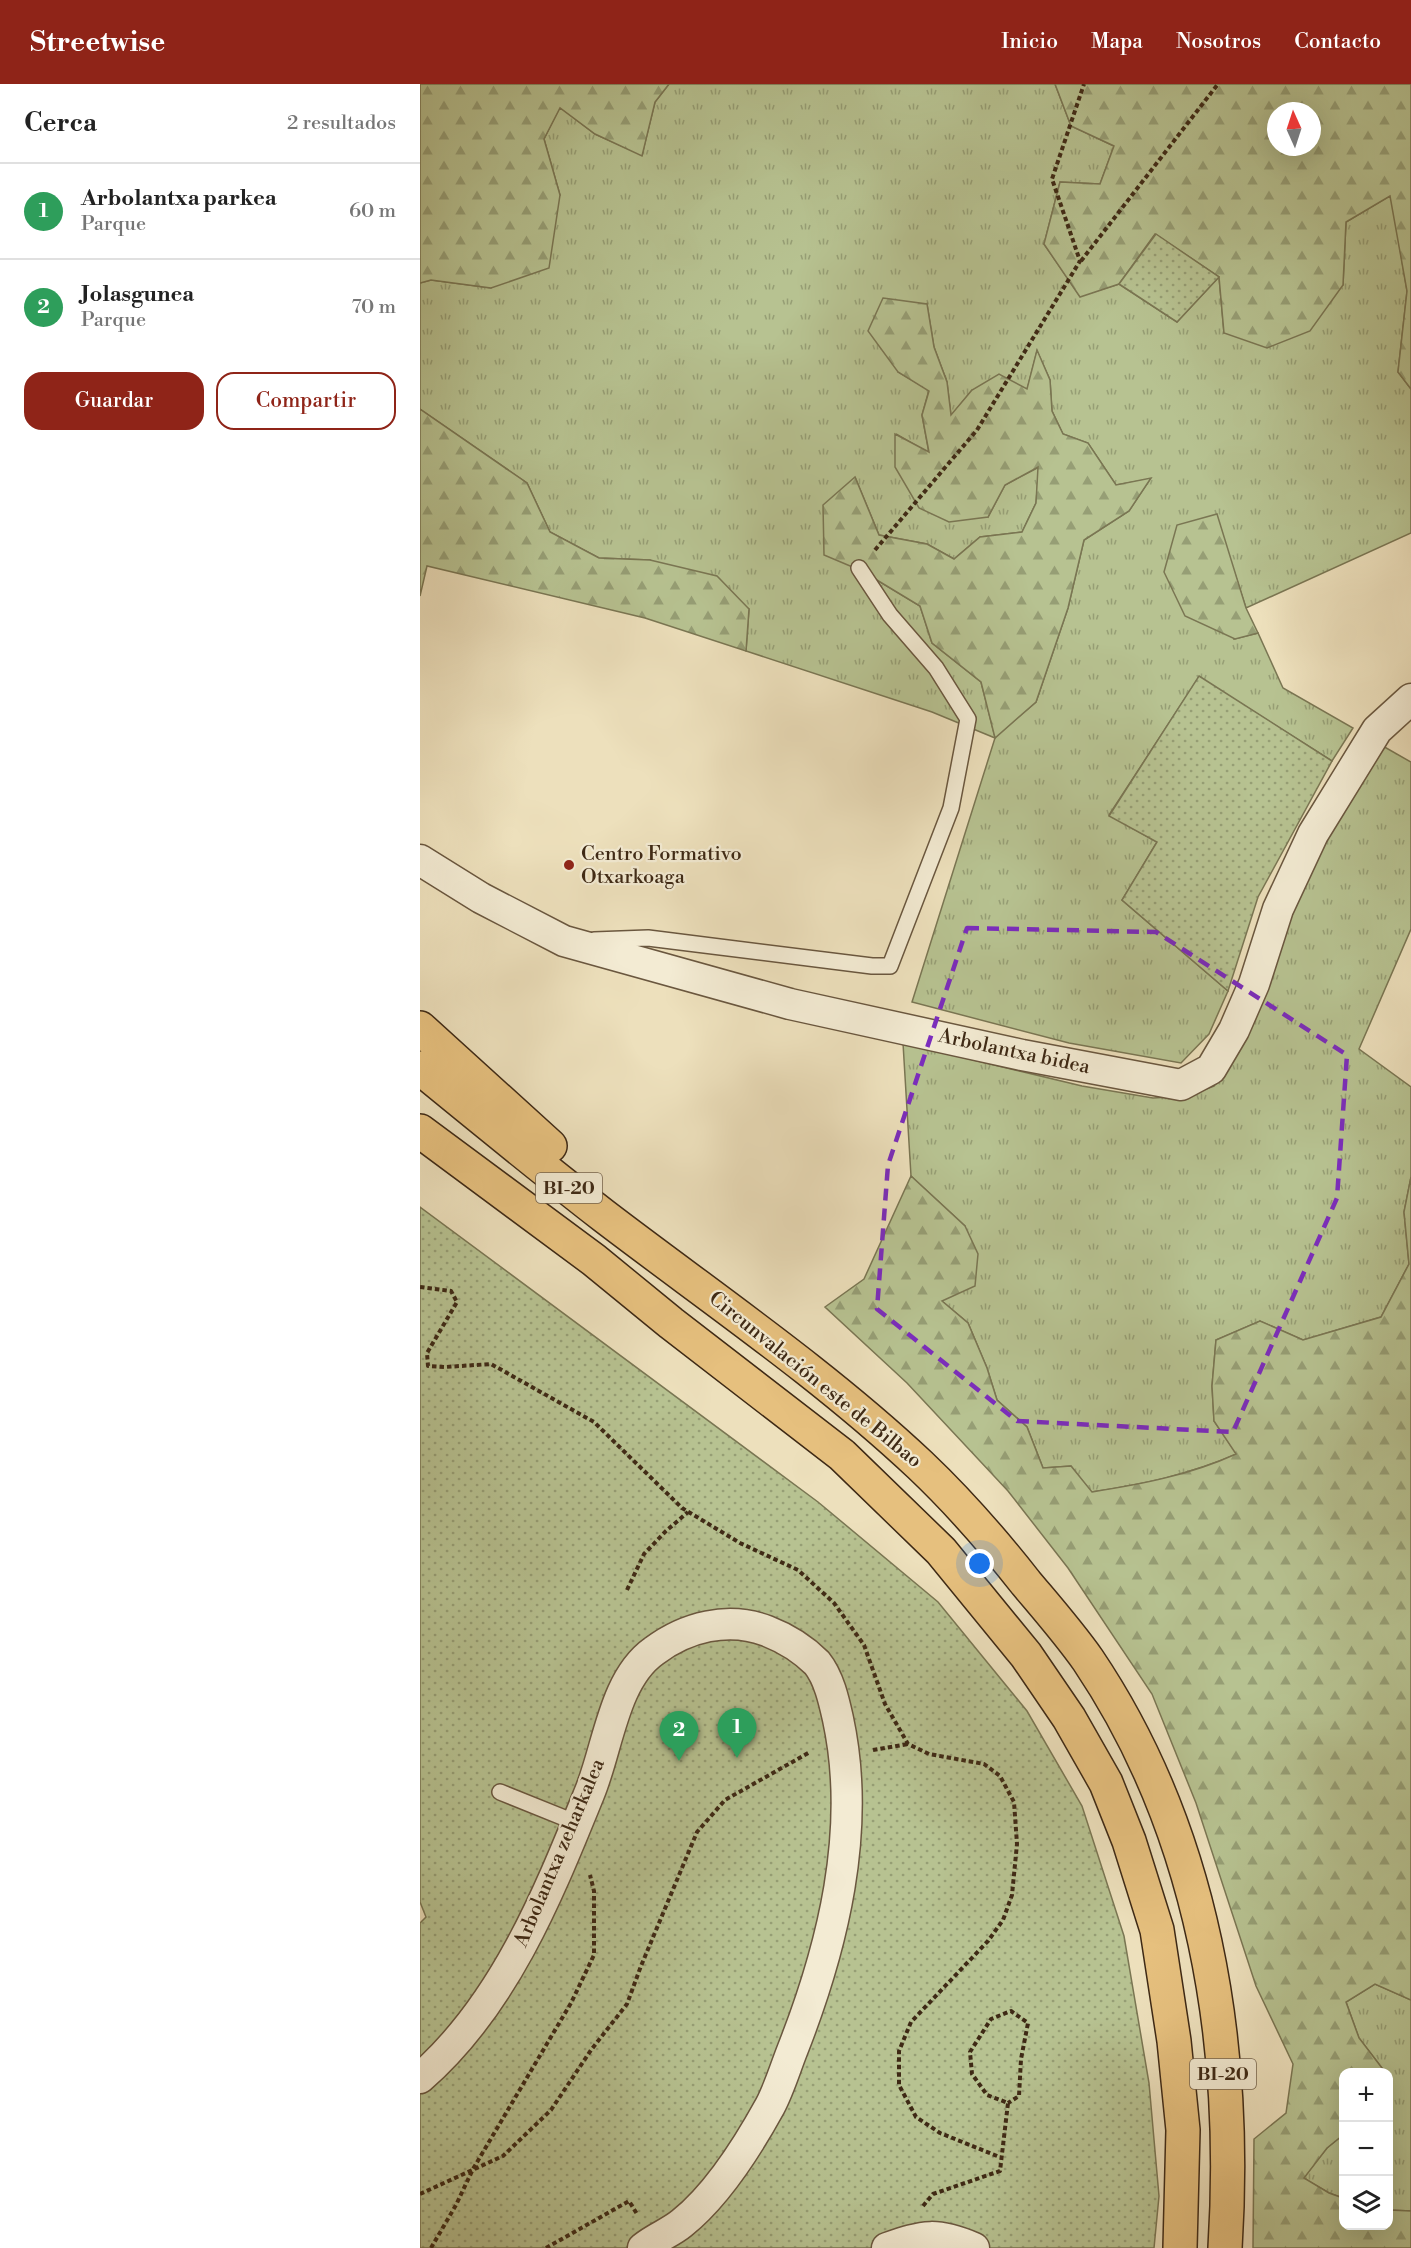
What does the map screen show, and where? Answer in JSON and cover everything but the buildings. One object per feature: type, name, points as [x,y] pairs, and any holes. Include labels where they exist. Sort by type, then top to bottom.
[{"type":"main road","points":[[420,1028],[722,1303]]},
{"type":"main road","name":"Circunvalación este de Bilbao","points":[[420,1068],[604,1216],[722,1303],[871,1421],[920,1465],[994,1542],[1088,1660],[1146,1763],[1167,1812],[1196,1901],[1211,1966],[1225,2090],[1228,2201],[1225,2248]]},
{"type":"main road","name":"Circunvalación este de Bilbao","points":[[420,1131],[594,1260],[671,1323],[842,1455],[941,1551],[1026,1655],[1069,1718],[1106,1783],[1157,1930],[1174,2041],[1182,2130],[1180,2248]]},
{"type":"main road","points":[[420,1159],[546,1252],[671,1323]]},
{"type":"street","name":"Arbolantxa bidea","points":[[420,860],[481,898],[564,940],[790,1004],[1022,1055],[1181,1085],[1211,1068],[1234,1030],[1254,984],[1278,909],[1313,834],[1377,730],[1411,699]]},
{"type":"street","name":"Arbolantxa zeharkalea","points":[[420,2078],[472,2024],[505,1974],[540,1909],[590,1792],[615,1710],[629,1676],[651,1652],[682,1634],[716,1624],[752,1625],[785,1638],[818,1664],[832,1693],[845,1753],[846,1815],[841,1886],[813,1999],[771,2105],[707,2201],[680,2226],[649,2244]]},
{"type":"street","points":[[887,2248],[918,2237],[949,2237],[974,2248]]},
{"type":"lane","points":[[564,940],[648,938],[872,966],[890,966],[951,808],[968,719],[936,668],[890,615],[859,568]]},
{"type":"lane","points":[[500,1792],[576,1823]]},
{"type":"path","points":[[1080,261],[1052,179],[1084,84]]},
{"type":"path","points":[[859,568],[977,430],[1080,261],[1218,84]]},
{"type":"path","points":[[420,1287],[451,1291],[457,1302],[427,1353],[429,1366],[491,1364],[594,1422],[688,1512],[740,1543],[798,1570],[834,1602],[864,1645],[885,1704],[908,1744],[929,1754],[984,1764],[1000,1776],[1014,1802],[1017,1844],[1012,1895],[1003,1920],[988,1941],[911,2022],[899,2051],[899,2085],[916,2118],[940,2133],[1002,2158]]},
{"type":"path","points":[[627,1590],[644,1554],[688,1512]]},
{"type":"path","points":[[863,1752],[908,1744]]},
{"type":"path","points":[[420,2194],[503,2156],[551,2110],[591,2050],[627,2004],[697,1832],[725,1800],[811,1752],[818,1753]]},
{"type":"path","points":[[431,2248],[456,2205],[473,2169],[571,2003],[594,1955],[594,1891],[576,1823]]},
{"type":"path","points":[[1011,2011],[1028,2023],[1021,2059],[1019,2096],[1008,2103],[987,2095],[972,2074],[970,2052],[991,2019],[1011,2011]]},
{"type":"path","points":[[931,2210],[919,2210],[933,2194],[1000,2171],[1008,2103]]},
{"type":"path","points":[[546,2248],[629,2201],[649,2244]]},
{"type":"highlighted area","points":[[967,928],[1156,932],[1347,1055],[1337,1198],[1233,1432],[1017,1421],[877,1309],[888,1165]]},
{"type":"green space","points":[[420,84],[669,84],[655,102],[642,156],[595,134],[560,108],[544,139],[560,195],[549,268],[491,288],[431,280],[420,283]]},
{"type":"green space","points":[[669,84],[1055,84],[1071,126],[1114,146],[1100,184],[1060,182],[1044,244],[1080,296],[1119,284],[1177,322],[1219,277],[1224,333],[1343,285],[1346,222],[1391,195],[1407,291],[1398,372],[1411,389],[1411,533],[1246,608],[1234,571],[1234,639],[1258,633],[1283,688],[1353,728],[1332,761],[1199,677],[1109,815],[1157,842],[1122,900],[1228,991],[1209,1034],[1181,1063],[1069,1043],[912,1002],[995,738],[932,712],[746,651],[749,609],[650,560],[599,558],[550,532],[527,483],[420,409],[420,283],[431,280],[491,288],[560,195],[544,139],[560,107],[595,134],[642,155],[655,102]],"holes":[[[927,304],[934,347],[947,382],[951,416],[972,390],[1027,390],[1037,351],[1050,380],[1052,411],[1063,434],[1088,443],[1116,485],[1150,479],[1129,511],[1084,540],[1068,608],[1036,702],[995,737],[981,682],[932,643],[920,606],[862,571],[855,477],[879,535],[927,544],[954,559],[980,537],[1022,532],[1036,503],[1039,467],[1005,485],[988,517],[896,434],[929,453],[922,415],[929,390],[898,372]]]},
{"type":"green space","points":[[1055,84],[1411,84],[1411,389],[1398,372],[1407,291],[1390,196],[1346,222],[1343,285],[1310,331],[1267,348],[1224,333],[1219,277],[1155,234],[1119,284],[1080,297],[1044,244],[1060,182],[1100,184],[1114,146],[1071,126]]},
{"type":"green space","points":[[1156,234],[1219,277],[1177,322],[1119,284]]},
{"type":"green space","points":[[883,298],[927,304],[934,347],[947,382],[951,415],[972,390],[999,374],[1027,389],[1037,350],[1050,380],[1052,411],[1063,434],[1088,443],[1116,485],[1151,478],[1129,511],[1084,540],[1068,608],[1036,702],[995,738],[981,682],[932,643],[920,606],[862,571],[824,555],[823,505],[855,477],[879,535],[927,544],[954,559],[980,537],[1022,532],[1036,503],[1038,467],[1005,485],[988,517],[949,522],[919,508],[895,467],[895,434],[929,452],[922,415],[929,391],[898,372],[868,331]]},
{"type":"green space","points":[[420,409],[527,483],[550,532],[599,558],[650,560],[717,576],[749,609],[746,651],[645,618],[427,566],[420,596]]},
{"type":"green space","points":[[1217,514],[1246,608],[1258,633],[1235,639],[1185,616],[1164,572],[1177,525]]},
{"type":"green space","points":[[1199,676],[1332,761],[1258,897],[1228,991],[1122,900],[1157,842],[1109,816]]},
{"type":"green space","points":[[1381,745],[1411,762],[1411,929],[1359,1049],[1411,1087],[1411,1177],[1404,1212],[1409,1264],[1381,1317],[1303,1340],[1260,1321],[1216,1340],[1212,1386],[1214,1421],[1237,1454],[1201,1468],[1165,1478],[1091,1492],[1071,1466],[1043,1468],[1027,1427],[997,1400],[987,1368],[968,1323],[942,1301],[965,1226],[911,1176],[903,1043],[1082,1086],[1153,1098],[1187,1096],[1214,1086],[1233,1061],[1287,914],[1324,839]]},
{"type":"green space","points":[[911,1176],[965,1226],[978,1254],[975,1286],[942,1301],[968,1323],[987,1368],[997,1400],[1027,1427],[1043,1468],[1071,1466],[1092,1492],[1129,1486],[1201,1468],[1236,1454],[1214,1421],[1212,1386],[1216,1340],[1260,1321],[1303,1340],[1381,1317],[1409,1264],[1404,1212],[1411,1177],[1411,2000],[1375,1984],[1346,2002],[1359,2038],[1382,2068],[1339,2068],[1339,2138],[1327,2148],[1304,2178],[1339,2197],[1339,2230],[1393,2230],[1393,2210],[1411,2211],[1411,2248],[1253,2248],[1254,2139],[1286,2113],[1293,2064],[1256,1986],[1196,1803],[1152,1694],[1068,1568],[1008,1491],[907,1383],[825,1307],[864,1279]]},
{"type":"green space","points":[[420,1207],[818,1502],[938,1602],[1027,1711],[1082,1806],[1124,1936],[1149,2083],[1159,2196],[1154,2248],[420,2248],[420,1923],[426,1917],[420,1902]]},
{"type":"green space","points":[[1375,1984],[1411,2000],[1411,2211],[1393,2210],[1393,2068],[1382,2068],[1359,2038],[1346,2002]]},
{"type":"green space","points":[[1339,2138],[1339,2197],[1303,2178],[1327,2148]]},
{"type":"place","name":"Centro Formativo Otxarkoaga","points":[[569,865]]},
{"type":"place","name":"Arbolantxa parkea","points":[[737,1758]]},
{"type":"place","name":"Jolasgunea","points":[[679,1761]]}]
